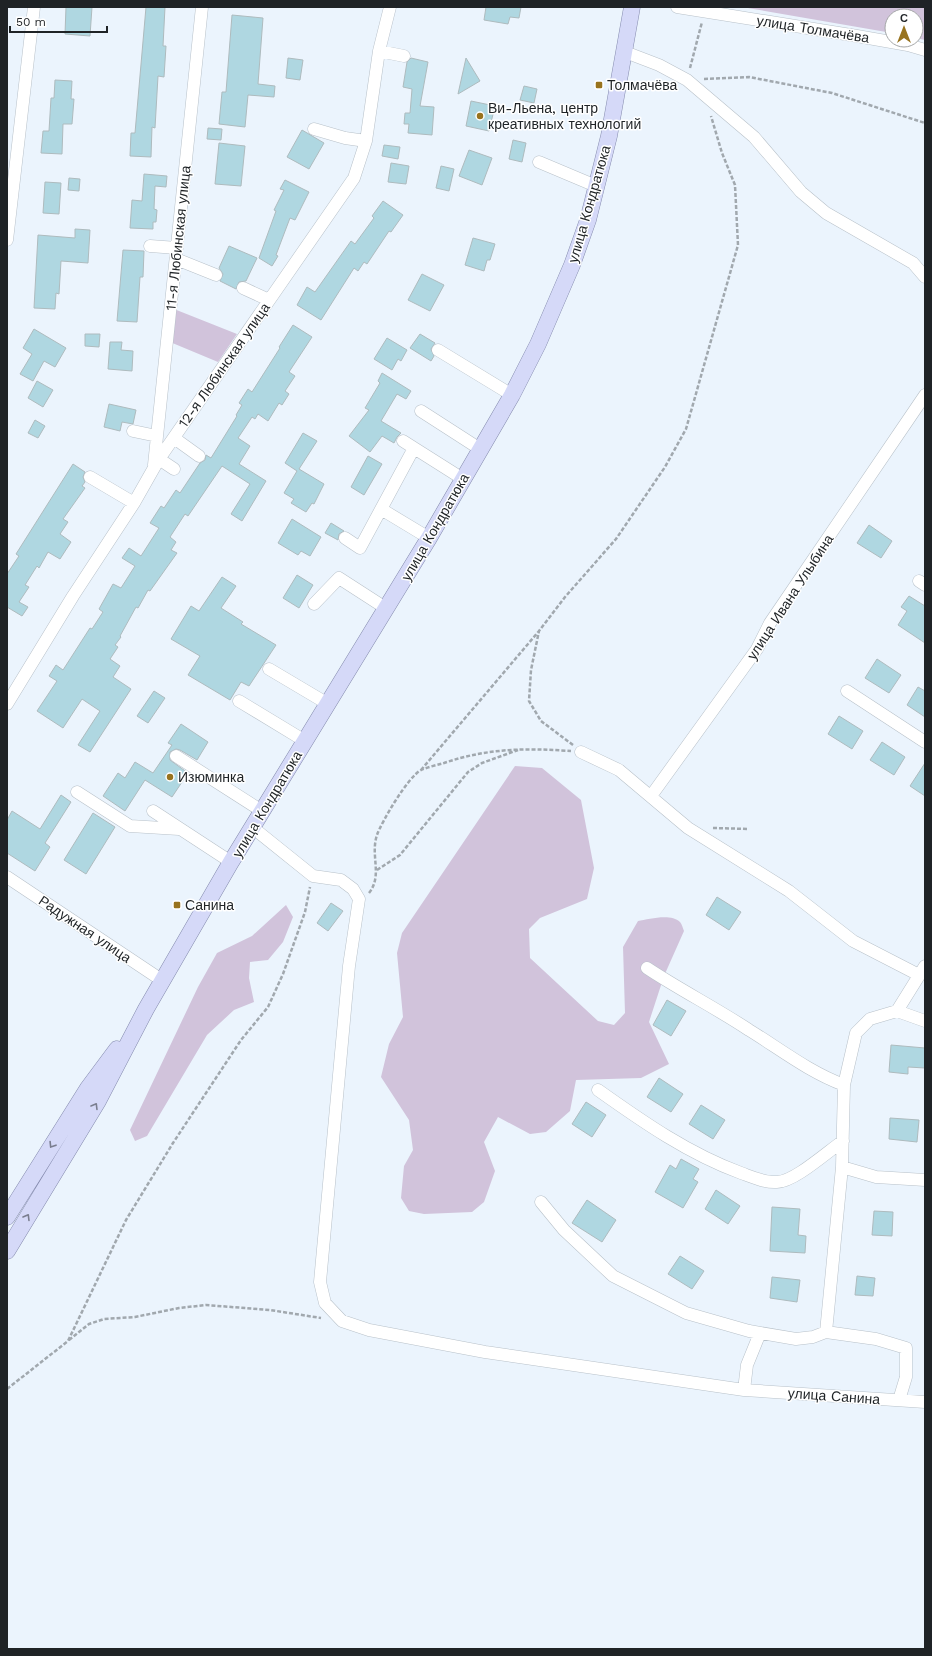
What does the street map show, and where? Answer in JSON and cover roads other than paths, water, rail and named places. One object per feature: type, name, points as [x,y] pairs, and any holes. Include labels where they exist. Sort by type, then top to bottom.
[{"type":"main road","name":"улица Кондратюка","points":[[146,1009],[252,827],[429,538],[512,395],[538,344],[561,293],[588,220],[609,136],[632,7]]},
{"type":"main road","points":[[7,1217],[88,1088],[146,1009]]},
{"type":"main road","points":[[7,1250],[98,1101],[146,1009]]},
{"type":"street","points":[[7,240],[34,7]]},
{"type":"street","name":"11-я Любинская улица","points":[[156,464],[157,436],[202,7]]},
{"type":"street","name":"12-я Любинская улица","points":[[7,704],[73,596],[134,503],[156,464],[354,178],[366,141],[379,51],[390,7]]},
{"type":"street","name":"улица Толмачёва","points":[[677,7],[705,13],[908,44],[925,50]]},
{"type":"street","points":[[379,51],[404,56]]},
{"type":"street","points":[[625,52],[659,65],[687,80],[754,137],[801,192],[826,213],[913,263],[925,277]]},
{"type":"street","points":[[314,129],[345,138],[366,141]]},
{"type":"street","points":[[539,162],[596,186]]},
{"type":"street","points":[[150,246],[176,254],[216,275]]},
{"type":"street","points":[[243,288],[269,300]]},
{"type":"street","points":[[438,350],[512,395]]},
{"type":"street","name":"улица Ивана Улыбина","points":[[651,796],[757,649],[770,623],[925,395]]},
{"type":"street","points":[[421,411],[480,449]]},
{"type":"street","points":[[133,431],[157,436]]},
{"type":"street","points":[[174,438],[199,456]]},
{"type":"street","points":[[403,441],[463,480]]},
{"type":"street","points":[[345,538],[360,548],[414,448]]},
{"type":"street","points":[[156,464],[174,469]]},
{"type":"street","points":[[90,477],[134,503]]},
{"type":"street","points":[[381,509],[429,538]]},
{"type":"street","points":[[314,604],[339,578],[387,608]]},
{"type":"street","points":[[269,669],[328,704]]},
{"type":"street","points":[[848,691],[925,742]]},
{"type":"street","points":[[239,701],[305,741]]},
{"type":"street","points":[[581,752],[619,770],[688,828],[789,891],[853,941],[922,970],[897,1011]]},
{"type":"street","points":[[176,756],[262,811]]},
{"type":"street","points":[[78,792],[130,826],[179,828]]},
{"type":"street","points":[[153,811],[231,862]]},
{"type":"street","name":"улица Санина","points":[[252,827],[313,876],[341,880],[353,889],[359,899],[349,966],[320,1282],[325,1303],[342,1321],[368,1330],[485,1352],[744,1390],[925,1402]]},
{"type":"street","name":"Радужная улица","points":[[7,877],[163,981]]},
{"type":"street","points":[[647,968],[683,992],[747,1029],[821,1076],[844,1085]]},
{"type":"street","points":[[826,1332],[842,1167],[844,1085],[856,1033],[870,1019],[897,1011],[925,1021]]},
{"type":"street","points":[[598,1090],[644,1123],[712,1163],[754,1178],[776,1182],[792,1178],[842,1141]]},
{"type":"street","points":[[842,1167],[876,1177],[925,1180]]},
{"type":"street","points":[[541,1202],[564,1230],[613,1276],[686,1313],[760,1333],[796,1339],[813,1337],[826,1332],[876,1339],[906,1348],[906,1377],[899,1400]]},
{"type":"street","points":[[744,1390],[747,1365],[760,1333]]},
{"type":"place","name":"Толмачёва","points":[[599,85]]},
{"type":"place","name":"Ви-Льена, центр креативных технологий","points":[[480,116]]},
{"type":"place","name":"Изюминка","points":[[170,777]]},
{"type":"place","name":"Санина","points":[[177,905]]}]
